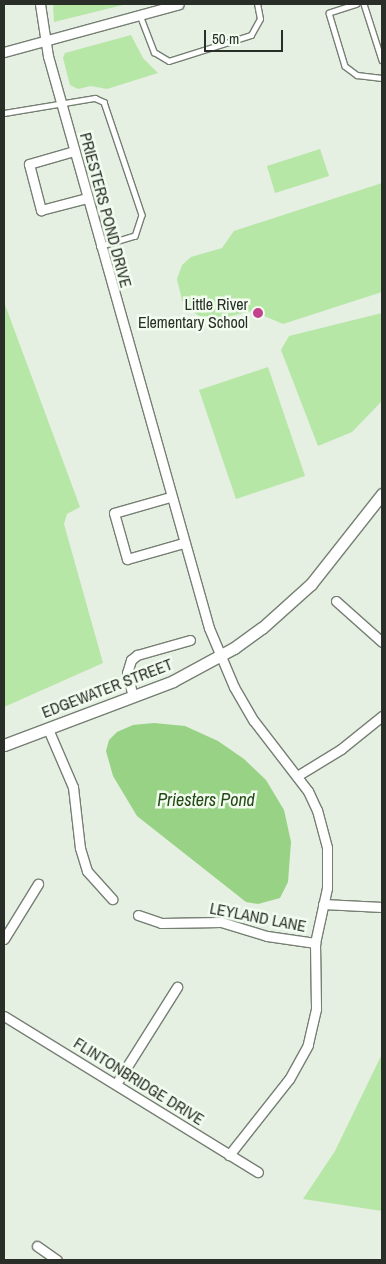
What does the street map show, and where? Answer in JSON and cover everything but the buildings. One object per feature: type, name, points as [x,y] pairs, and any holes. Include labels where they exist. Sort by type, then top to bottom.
[{"type":"street","name":"PRIESTERS POND DRIVE","points":[[40,4],[45,43],[100,247],[183,544],[208,626],[220,657]]},
{"type":"street","points":[[4,52],[45,43],[179,4]]},
{"type":"street","points":[[74,151],[28,164],[41,210],[87,198]]},
{"type":"street","name":"EDGEWATER STREET","points":[[4,745],[173,681],[220,657],[262,628],[311,584],[382,494]]},
{"type":"street","points":[[170,497],[114,513],[127,559],[183,544]]},
{"type":"street","points":[[336,601],[382,642]]},
{"type":"street","points":[[133,697],[127,673],[130,660],[137,656],[190,640]]},
{"type":"street","points":[[220,657],[254,721],[297,776],[317,810],[324,829],[328,867],[315,943],[316,1009],[308,1045],[290,1079],[230,1155]]},
{"type":"street","points":[[297,776],[341,749],[382,716]]},
{"type":"street","points":[[48,729],[73,787],[80,848],[87,871],[112,899]]},
{"type":"street","points":[[4,940],[38,884]]},
{"type":"street","points":[[323,904],[382,907]]},
{"type":"street","name":"LEYLAND LANE","points":[[138,915],[161,923],[222,922],[266,936],[315,943]]},
{"type":"street","points":[[116,1084],[177,986]]},
{"type":"street","name":"FLINTONBRIDGE DRIVE","points":[[4,1016],[258,1172]]},
{"type":"street","points":[[37,1246],[57,1260]]},
{"type":"lane","points":[[140,15],[154,52],[169,61],[251,35],[260,19],[256,4]]},
{"type":"lane","points":[[357,4],[328,13],[345,66],[357,75],[382,78]]},
{"type":"lane","points":[[364,4],[382,60]]},
{"type":"lane","points":[[4,113],[94,98],[104,102],[142,215],[135,236],[100,247]]},
{"type":"shaded area","points":[[53,4],[127,4],[54,22]]},
{"type":"shaded area","points":[[131,35],[143,58],[158,73],[107,89],[91,86],[78,89],[70,85],[63,58],[65,53]]},
{"type":"shaded area","points":[[320,149],[329,176],[275,193],[267,166]]},
{"type":"shaded area","points":[[382,183],[382,292],[283,324],[252,311],[218,319],[201,317],[188,309],[182,300],[177,279],[182,265],[191,257],[222,248],[234,231]]},
{"type":"shaded area","points":[[4,302],[80,507],[67,514],[64,524],[103,663],[4,707]]},
{"type":"shaded area","points":[[382,313],[382,401],[352,432],[318,446],[281,350],[289,336]]},
{"type":"shaded area","points":[[268,367],[305,476],[236,499],[199,390]]},
{"type":"shaded area","points":[[382,1054],[382,1211],[303,1199],[335,1151]]},
{"type":"water","name":"Priesters Pond","points":[[154,723],[185,726],[218,741],[244,759],[266,780],[284,810],[291,842],[288,882],[280,898],[258,904],[246,902],[137,816],[113,776],[106,751],[109,740],[117,732],[133,725]]},
{"type":"place","name":"Little River Elementary School","points":[[258,313]]}]
